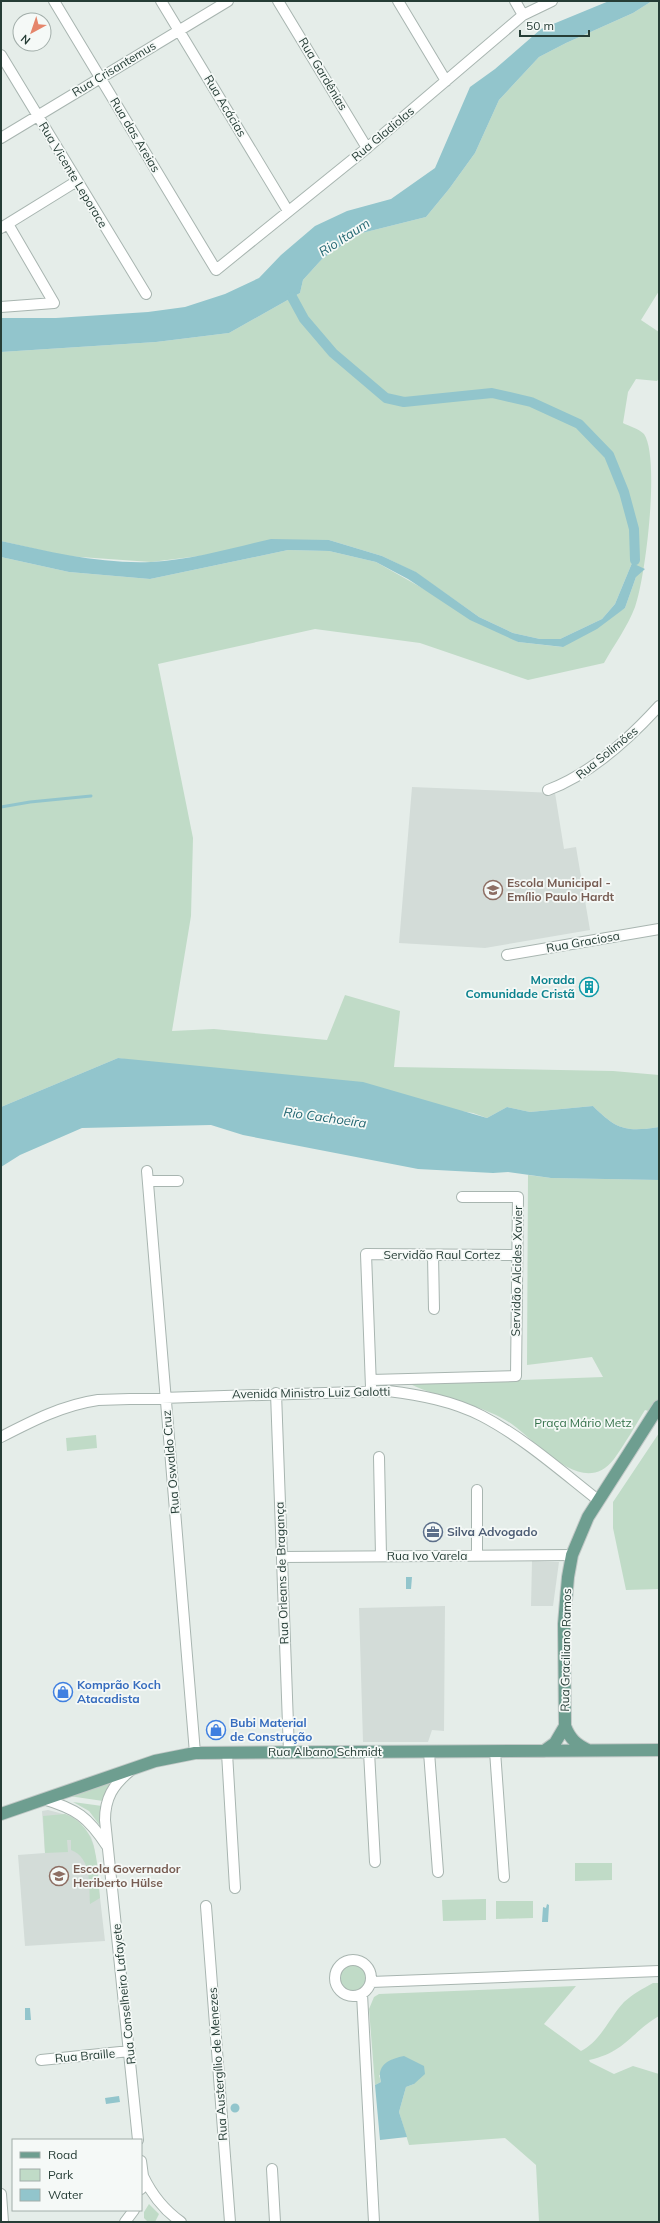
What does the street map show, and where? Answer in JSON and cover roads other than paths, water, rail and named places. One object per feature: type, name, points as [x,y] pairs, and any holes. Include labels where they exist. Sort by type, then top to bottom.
[{"type":"main road","name":"Rua Graciliano Ramos","points":[[588,1750],[577,1745],[569,1736],[566,1726],[564,1624],[568,1577],[572,1555],[583,1527],[598,1500],[659,1406]]},
{"type":"main road","name":"Rua Graciliano Ramos","points":[[544,1751],[555,1743],[566,1726]]},
{"type":"main road","name":"Rua Albano Schmidt","points":[[1,1814],[169,1757],[194,1753],[659,1750]]},
{"type":"street","name":"Rua das Areias","points":[[54,1],[216,270]]},
{"type":"street","name":"Rua Acácias","points":[[161,1],[288,211]]},
{"type":"street","name":"Rua Crisantemus","points":[[1,138],[228,1]]},
{"type":"street","name":"Rua Gardênias","points":[[278,1],[367,148]]},
{"type":"street","points":[[398,1],[446,81]]},
{"type":"street","points":[[515,1],[524,15]]},
{"type":"street","name":"Rua Gladiolas","points":[[216,270],[367,148],[524,15],[552,1]]},
{"type":"street","name":"Rua Vicente Leporace","points":[[1,55],[146,294]]},
{"type":"street","points":[[1,307],[54,303],[5,226],[77,181]]},
{"type":"street","name":"Rua Solimões","points":[[548,790],[566,784],[595,765],[633,733],[659,706]]},
{"type":"street","name":"Rua Graciosa","points":[[507,955],[659,929]]},
{"type":"street","name":"Rua Oswaldo Cruz","points":[[147,1171],[194,1753]]},
{"type":"street","points":[[148,1181],[178,1181]]},
{"type":"street","name":"Servidão Alcides Xavier","points":[[371,1380],[516,1376],[518,1197],[462,1197]]},
{"type":"street","name":"Servidão Raul Cortez","points":[[371,1380],[366,1254],[518,1255]]},
{"type":"street","points":[[433,1255],[434,1309]]},
{"type":"street","points":[[371,1380],[371,1391]]},
{"type":"street","name":"Avenida Ministro Luiz Galotti","points":[[1,1437],[50,1413],[83,1402],[276,1393],[371,1391],[412,1394],[440,1400],[481,1415],[524,1442],[598,1500]]},
{"type":"street","name":"Rua Orleans de Bragança","points":[[276,1393],[289,1752]]},
{"type":"street","points":[[379,1457],[381,1556]]},
{"type":"street","points":[[477,1490],[477,1556]]},
{"type":"street","name":"Rua Ivo Varela","points":[[282,1557],[572,1555]]},
{"type":"street","points":[[495,1751],[504,1877]]},
{"type":"street","points":[[227,1752],[235,1888]]},
{"type":"street","points":[[369,1752],[375,1862]]},
{"type":"street","points":[[429,1752],[438,1872]]},
{"type":"street","name":"Rua Conselheiro Lafayete","points":[[131,1770],[117,1782],[106,1804],[108,1848],[138,2139]]},
{"type":"street","name":"Rua Conselheiro Lafayete","points":[[43,1799],[66,1806],[87,1819],[108,1848]]},
{"type":"street","name":"Rua Austergílio de Menezes","points":[[206,1906],[230,2222]]},
{"type":"street","points":[[362,1994],[350,1996],[339,1990],[335,1979],[338,1967],[348,1960],[361,1962],[370,1970],[371,1982],[362,1994],[374,2222]]},
{"type":"street","points":[[371,1982],[659,1971]]},
{"type":"street","name":"Rua Braille","points":[[41,2060],[130,2051]]},
{"type":"street","points":[[142,2168],[142,2182]]},
{"type":"street","points":[[272,2169],[275,2222]]},
{"type":"street","points":[[143,2176],[149,2188],[162,2206],[181,2222]]},
{"type":"street","points":[[1,2194],[3,2222]]},
{"type":"street","points":[[125,2222],[133,2211]]},
{"type":"water","name":"Rio Itaum","points":[[609,1],[652,1],[633,13],[566,43],[539,57],[499,100],[475,153],[449,189],[426,217],[358,234],[322,259],[303,280],[300,293],[229,333],[156,342],[1,352],[1,318],[56,318],[148,312],[185,307],[225,294],[259,278],[281,255],[315,226],[347,211],[391,199],[435,168],[470,87],[495,69],[541,29]]},
{"type":"water","points":[[271,539],[329,540],[382,556],[416,572],[479,617],[513,633],[540,639],[560,639],[602,619],[615,604],[632,563],[645,569],[636,577],[625,608],[597,629],[563,647],[518,642],[470,620],[408,579],[376,562],[329,551],[288,550],[150,579],[69,572],[1,557],[1,541],[94,559],[151,562],[182,559]]},
{"type":"water","name":"Rio Cachoeira","points":[[118,1058],[363,1082],[487,1118],[507,1107],[530,1112],[593,1106],[616,1125],[630,1129],[648,1129],[659,1127],[659,1180],[551,1178],[508,1172],[493,1173],[418,1169],[243,1135],[211,1125],[82,1128],[20,1155],[1,1167],[1,1107]]},
{"type":"water","points":[[406,1577],[412,1577],[411,1589],[406,1589]]},
{"type":"water","points":[[547,1904],[549,1905],[548,1922],[542,1922],[543,1907],[546,1908]]},
{"type":"water","points":[[25,2008],[30,2008],[31,2020],[25,2020]]},
{"type":"water","points":[[404,2056],[424,2066],[425,2074],[414,2084],[406,2087],[399,2112],[407,2137],[380,2140],[375,2085],[381,2082],[380,2071],[385,2064],[393,2059]]},
{"type":"water","points":[[119,2096],[120,2102],[106,2104],[105,2098]]},
{"type":"water","points":[[233,2104],[237,2104],[239,2108],[237,2112],[233,2112],[231,2110],[231,2106]]},
{"type":"waterway","points":[[292,297],[304,319],[333,353],[386,398],[404,402],[492,393],[531,402],[579,424],[609,455],[624,492],[634,529],[635,560]]},
{"type":"waterway","points":[[1,807],[30,802],[91,796]]},
{"type":"place","name":"Escola Municipal - Emílio Paulo Hardt","points":[[493,890]]},
{"type":"place","name":"Morada Comunidade Cristã","points":[[589,987]]},
{"type":"place","name":"Silva Advogado","points":[[433,1532]]},
{"type":"place","name":"Komprão Koch Atacadista","points":[[63,1692]]},
{"type":"place","name":"Bubi Material de Construção","points":[[216,1730]]},
{"type":"place","name":"Escola Governador Heriberto Hülse","points":[[59,1876]]},
{"type":"park label","name":"Praça Mário Metz","points":[[583,1423]]}]
